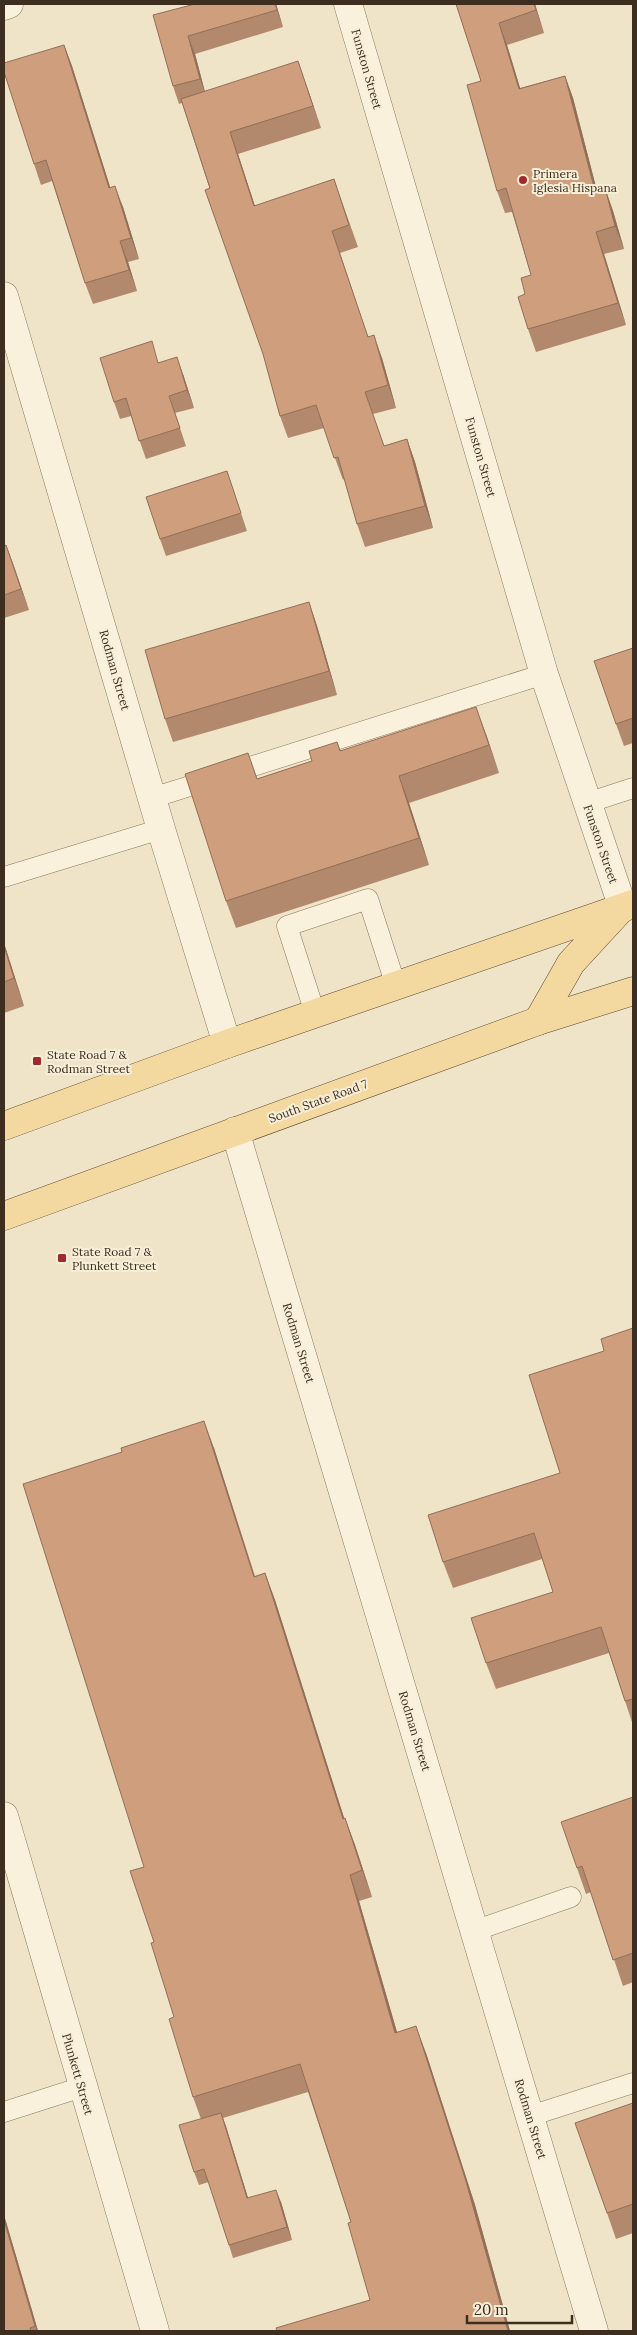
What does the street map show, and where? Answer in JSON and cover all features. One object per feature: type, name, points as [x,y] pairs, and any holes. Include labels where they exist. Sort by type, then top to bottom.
[{"type":"main road","points":[[4,1126],[227,1044],[628,906]]},
{"type":"main road","points":[[538,1021],[571,963],[628,906]]},
{"type":"main road","name":"South State Road 7","points":[[4,1216],[538,1021],[632,994]]},
{"type":"street","points":[[4,6],[9,4]]},
{"type":"street","name":"Funston Street","points":[[348,4],[544,674],[587,802],[628,906]]},
{"type":"street","name":"Rodman Street","points":[[4,296],[161,829],[227,1044]]},
{"type":"street","name":"Rodman Street","points":[[235,1131],[594,2331]]},
{"type":"street","name":"Plunkett Street","points":[[4,1816],[155,2331]]},
{"type":"lane","points":[[152,798],[544,674]]},
{"type":"lane","points":[[587,802],[633,788]]},
{"type":"lane","points":[[4,877],[161,829]]},
{"type":"lane","points":[[315,1014],[287,926],[368,899],[396,986]]},
{"type":"lane","points":[[474,1931],[571,1897]]},
{"type":"lane","points":[[530,2116],[633,2083]]},
{"type":"lane","points":[[4,2112],[82,2087]]},
{"type":"building","points":[[195,4],[275,4],[277,10],[188,36],[200,79],[173,86],[153,15]]},
{"type":"building","points":[[456,4],[534,4],[536,10],[499,23],[519,89],[565,76],[595,191],[605,188],[615,226],[596,232],[618,303],[528,329],[518,297],[525,294],[521,278],[531,275],[506,188],[497,191],[467,85],[481,81]]},
{"type":"building","points":[[64,45],[109,188],[115,186],[131,238],[120,241],[129,270],[85,283],[46,160],[34,164],[4,72],[4,63]]},
{"type":"building","points":[[298,61],[313,106],[230,132],[254,206],[334,179],[349,225],[332,231],[368,337],[374,335],[388,385],[365,392],[384,446],[407,439],[425,506],[357,524],[338,457],[334,458],[316,405],[280,416],[263,354],[205,190],[210,188],[181,99]]},
{"type":"building","points":[[152,341],[158,363],[177,357],[187,390],[169,396],[180,428],[139,441],[126,398],[114,402],[100,358]]},
{"type":"building","points":[[227,471],[241,513],[160,539],[146,497]]},
{"type":"building","points":[[6,545],[21,589],[4,595],[4,546]]},
{"type":"building","points":[[309,602],[329,671],[165,719],[145,650]]},
{"type":"building","points":[[633,648],[633,718],[616,724],[594,661]]},
{"type":"building","points":[[476,707],[489,745],[399,776],[419,838],[226,901],[185,774],[248,753],[257,779],[312,761],[309,751],[337,742],[340,751]]},
{"type":"building","points":[[4,946],[14,978],[4,982]]},
{"type":"building","points":[[633,1328],[633,1699],[625,1701],[601,1627],[486,1663],[471,1618],[553,1592],[534,1533],[443,1562],[428,1515],[560,1473],[529,1375],[604,1351],[601,1339]]},
{"type":"building","points":[[204,1421],[254,1577],[265,1573],[343,1819],[345,1818],[362,1870],[350,1875],[395,2033],[416,2026],[465,2178],[508,2331],[277,2331],[276,2328],[370,2300],[348,2223],[351,2222],[300,2064],[193,2097],[169,2019],[174,2017],[151,1943],[154,1942],[130,1871],[144,1867],[23,1484],[122,1452],[121,1448]]},
{"type":"building","points":[[633,1797],[633,1953],[613,1960],[582,1866],[577,1868],[561,1822]]},
{"type":"building","points":[[633,2103],[633,2204],[607,2213],[575,2123]]},
{"type":"building","points":[[221,2113],[247,2198],[276,2190],[287,2227],[229,2245],[204,2169],[194,2172],[179,2125]]},
{"type":"building","points":[[4,2220],[35,2326],[30,2328],[31,2331],[4,2331]]},
{"type":"place","name":"Primera Iglesia Hispana","points":[[523,180]]},
{"type":"place","name":"State Road 7 & Rodman Street","points":[[37,1061]]},
{"type":"place","name":"State Road 7 & Plunkett Street","points":[[62,1258]]}]
